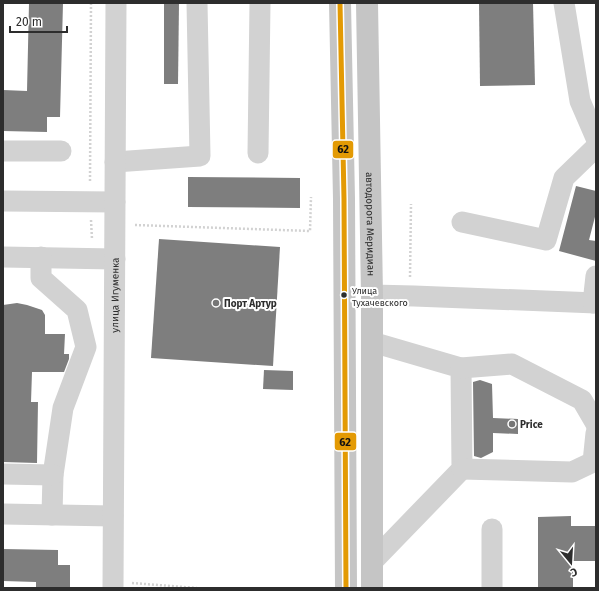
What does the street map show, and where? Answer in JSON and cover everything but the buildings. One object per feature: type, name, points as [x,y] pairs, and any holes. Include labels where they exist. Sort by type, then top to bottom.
[{"type":"main road","points":[[340,3],[344,206],[346,588]]},
{"type":"main road","name":"автодорога Меридиан","points":[[367,3],[372,296],[372,588]]},
{"type":"street","name":"улица Игуменка","points":[[113,585],[116,3]]},
{"type":"street","points":[[115,162],[200,156],[197,3]]},
{"type":"street","points":[[258,153],[260,3]]},
{"type":"street","points":[[564,3],[580,101],[596,138]]},
{"type":"street","points":[[462,222],[546,240],[564,178],[596,147]]},
{"type":"street","points":[[3,151],[61,151]]},
{"type":"street","points":[[3,201],[115,202]]},
{"type":"street","points":[[3,257],[114,259]]},
{"type":"street","points":[[41,257],[41,278],[77,310],[86,347],[63,408],[53,475],[52,515]]},
{"type":"street","points":[[372,296],[414,296],[595,303],[596,276]]},
{"type":"street","points":[[372,342],[461,368],[512,364],[582,400],[596,424]]},
{"type":"street","points":[[372,562],[462,469],[461,368]]},
{"type":"street","points":[[462,469],[572,472],[593,462],[596,433]]},
{"type":"street","points":[[3,474],[53,475]]},
{"type":"street","points":[[3,514],[113,516]]},
{"type":"street","points":[[492,529],[492,588]]},
{"type":"path","points":[[90,202],[91,3]]},
{"type":"path","points":[[115,225],[310,232],[311,197]]},
{"type":"path","points":[[411,204],[410,280],[414,296]]},
{"type":"path","points":[[113,585],[197,588]]},
{"type":"transit line","name":"62","points":[[340,3],[344,199],[346,588]]},
{"type":"place","name":"Улица Тухачевского","points":[[344,295]]},
{"type":"place","name":"Порт Артур","points":[[216,303]]},
{"type":"place","name":"Price","points":[[512,424]]}]
